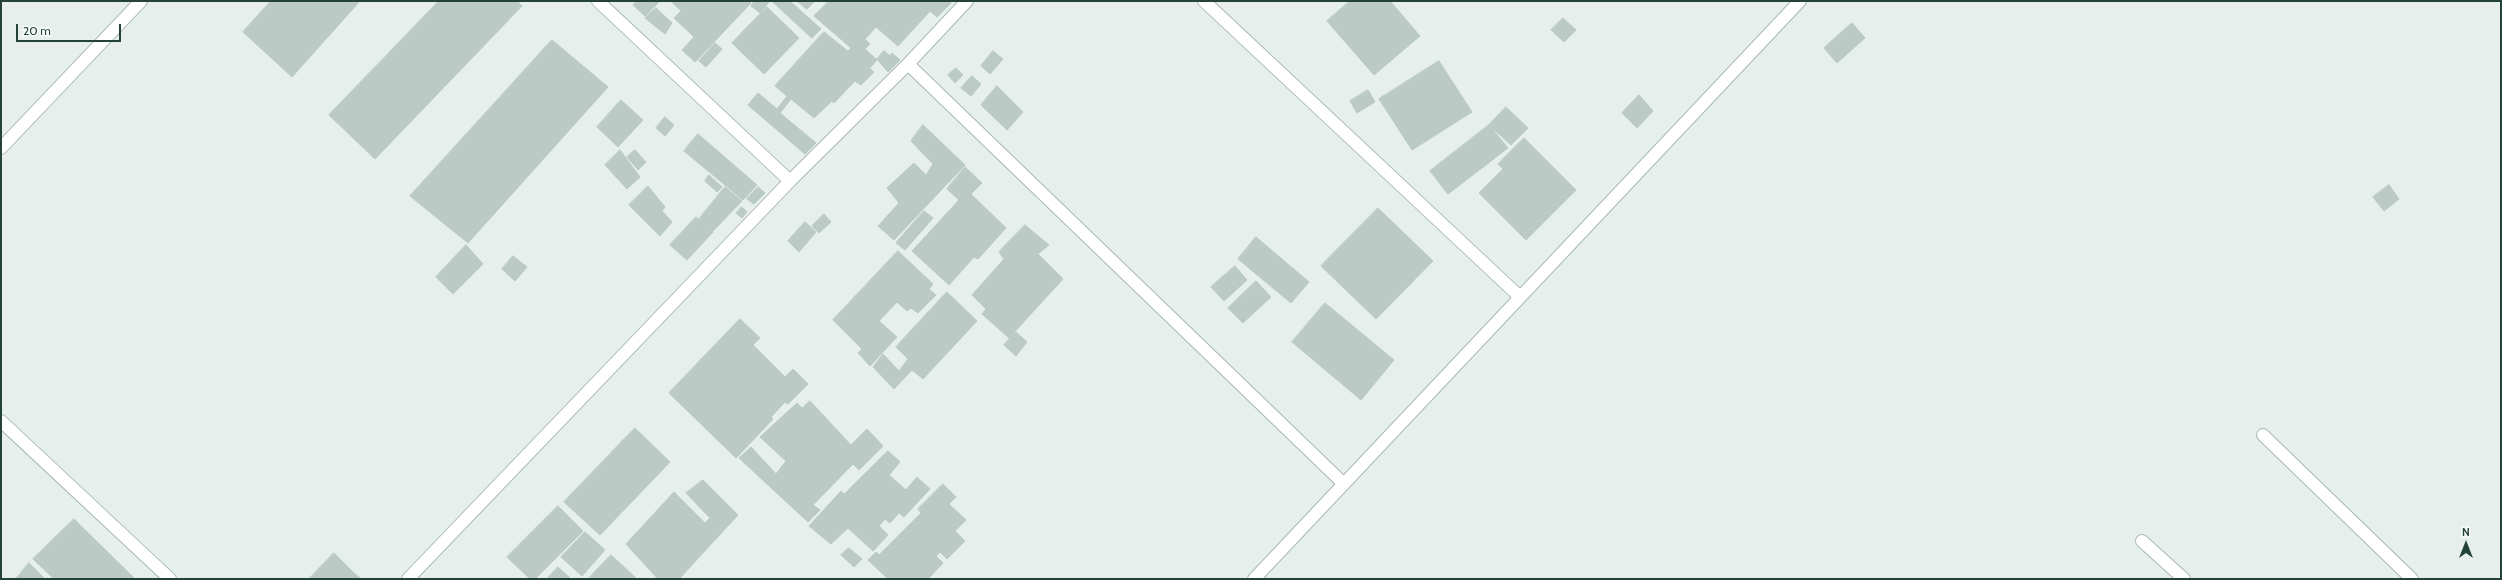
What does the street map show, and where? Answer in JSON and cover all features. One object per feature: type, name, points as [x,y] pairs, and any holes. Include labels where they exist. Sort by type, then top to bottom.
[{"type":"street","points":[[1,148],[141,1]]},
{"type":"street","points":[[598,1],[790,180]]},
{"type":"street","points":[[410,579],[790,180],[908,64],[967,1]]},
{"type":"street","points":[[1204,1],[1520,297]]},
{"type":"street","points":[[1254,579],[1800,1]]},
{"type":"street","points":[[908,64],[1344,484]]},
{"type":"street","points":[[1,421],[170,579]]},
{"type":"street","points":[[2263,434],[2412,579]]},
{"type":"street","points":[[2142,541],[2184,579]]},
{"type":"building","points":[[271,1],[360,1],[292,77],[243,32]]},
{"type":"building","points":[[439,1],[517,1],[522,6],[375,159],[329,115]]},
{"type":"building","points":[[638,1],[660,1],[645,16],[633,5]]},
{"type":"building","points":[[671,1],[749,1],[751,3],[695,62],[682,50],[694,37],[674,18],[681,11]]},
{"type":"building","points":[[755,1],[770,1],[760,13],[751,6]]},
{"type":"building","points":[[772,1],[790,1],[821,29],[812,38]]},
{"type":"building","points":[[797,1],[815,1],[807,9]]},
{"type":"building","points":[[829,1],[949,1],[951,3],[937,17],[930,11],[898,46],[876,27],[865,39],[870,44],[865,49],[877,60],[870,68],[848,51],[851,48],[814,16]]},
{"type":"building","points":[[1350,1],[1390,1],[1420,36],[1374,75],[1327,21]]},
{"type":"building","points":[[767,7],[799,38],[764,74],[732,43]]},
{"type":"building","points":[[656,8],[672,23],[665,34],[645,18]]},
{"type":"building","points":[[1563,18],[1576,30],[1564,42],[1551,30]]},
{"type":"building","points":[[1852,23],[1865,38],[1837,63],[1824,48]]},
{"type":"building","points":[[824,32],[874,72],[861,85],[855,81],[834,103],[832,101],[814,118],[791,99],[780,113],[816,143],[805,154],[748,105],[758,93],[777,109],[787,96],[775,86]]},
{"type":"building","points":[[552,40],[608,87],[468,243],[410,196]]},
{"type":"building","points":[[715,43],[722,49],[706,67],[699,61]]},
{"type":"building","points":[[884,51],[890,56],[892,53],[900,60],[888,72],[877,59]]},
{"type":"building","points":[[993,51],[1003,59],[990,74],[981,66]]},
{"type":"building","points":[[1439,61],[1472,112],[1412,150],[1379,99]]},
{"type":"building","points":[[956,68],[963,75],[955,83],[948,75]]},
{"type":"building","points":[[972,76],[981,84],[971,96],[961,88]]},
{"type":"building","points":[[997,86],[1023,112],[1007,130],[981,105]]},
{"type":"building","points":[[1368,90],[1375,102],[1357,113],[1350,101]]},
{"type":"building","points":[[1639,95],[1653,111],[1637,128],[1622,113]]},
{"type":"building","points":[[621,100],[643,120],[618,147],[597,127]]},
{"type":"building","points":[[1506,107],[1528,128],[1511,145],[1489,125]]},
{"type":"building","points":[[665,117],[674,125],[665,136],[656,128]]},
{"type":"building","points":[[923,125],[965,165],[894,240],[878,226],[899,203],[887,188],[914,163],[926,175],[933,164],[911,141]]},
{"type":"building","points":[[1489,125],[1508,148],[1448,194],[1430,171]]},
{"type":"building","points":[[698,134],[757,185],[743,200],[684,151]]},
{"type":"building","points":[[1524,138],[1576,190],[1526,240],[1479,193],[1503,169],[1498,164]]},
{"type":"building","points":[[620,150],[640,177],[627,189],[605,165]]},
{"type":"building","points":[[635,150],[646,162],[638,170],[627,157]]},
{"type":"building","points":[[965,167],[982,183],[971,194],[1006,228],[978,259],[974,257],[949,285],[912,251],[959,200],[947,189]]},
{"type":"building","points":[[709,175],[722,187],[717,192],[705,181]]},
{"type":"building","points":[[2389,185],[2399,199],[2384,211],[2373,197]]},
{"type":"building","points":[[648,186],[665,207],[662,211],[672,222],[660,236],[629,205]]},
{"type":"building","points":[[725,187],[742,201],[713,231],[699,219]]},
{"type":"building","points":[[758,187],[765,193],[754,204],[747,199]]},
{"type":"building","points":[[742,207],[747,212],[742,218],[736,213]]},
{"type":"building","points":[[1378,208],[1433,261],[1376,319],[1321,266]]},
{"type":"building","points":[[924,211],[933,218],[905,250],[896,243]]},
{"type":"building","points":[[824,214],[831,222],[819,233],[812,226]]},
{"type":"building","points":[[696,217],[713,232],[687,260],[670,245]]},
{"type":"building","points":[[805,222],[816,232],[799,252],[788,241]]},
{"type":"building","points":[[1025,225],[1049,245],[1038,254],[1063,279],[1009,338],[982,314],[986,309],[972,295],[1004,259],[999,252]]},
{"type":"building","points":[[1256,237],[1309,282],[1291,303],[1238,259]]},
{"type":"building","points":[[466,245],[483,264],[453,294],[436,277]]},
{"type":"building","points":[[898,251],[933,284],[929,289],[936,295],[918,313],[911,308],[907,311],[897,302],[879,321],[897,337],[870,366],[858,353],[862,349],[833,320]]},
{"type":"building","points":[[513,256],[527,267],[515,281],[502,269]]},
{"type":"building","points":[[1235,266],[1247,280],[1224,301],[1211,287]]},
{"type":"building","points":[[1256,281],[1271,297],[1243,323],[1228,308]]},
{"type":"building","points":[[947,292],[977,321],[923,379],[912,370],[894,389],[873,367],[883,354],[899,371],[908,359],[896,347]]},
{"type":"building","points":[[1325,303],[1394,360],[1361,400],[1292,342]]},
{"type":"building","points":[[740,319],[760,338],[753,345],[785,377],[793,369],[808,384],[788,404],[785,402],[771,417],[773,419],[736,458],[669,393]]},
{"type":"building","points":[[1016,332],[1027,342],[1016,356],[1004,345]]},
{"type":"building","points":[[810,401],[851,445],[867,429],[883,446],[859,470],[853,464],[813,505],[820,510],[808,522],[739,458],[751,447],[776,474],[786,461],[760,437],[797,403],[802,408]]},
{"type":"building","points":[[635,428],[670,462],[600,535],[564,502]]},
{"type":"building","points":[[888,451],[900,462],[889,475],[906,490],[917,477],[930,489],[904,517],[899,513],[890,523],[885,519],[879,526],[888,535],[873,551],[848,528],[831,544],[809,526],[841,491],[844,494]]},
{"type":"building","points":[[703,480],[738,515],[679,579],[658,579],[626,544],[674,492],[705,523],[710,518],[686,493]]},
{"type":"building","points":[[943,484],[956,497],[949,504],[966,520],[955,531],[965,541],[947,559],[940,552],[936,556],[943,563],[928,579],[888,579],[868,560],[876,552],[879,555],[921,513],[918,509]]},
{"type":"building","points":[[558,506],[583,531],[535,579],[530,579],[507,557]]},
{"type":"building","points":[[74,519],[135,579],[54,579],[33,559]]},
{"type":"building","points":[[585,532],[605,550],[582,576],[561,557]]},
{"type":"building","points":[[849,548],[862,559],[854,567],[841,555]]},
{"type":"building","points":[[334,553],[354,573],[361,579],[309,579]]},
{"type":"building","points":[[611,555],[637,579],[588,579]]},
{"type":"building","points":[[29,563],[45,579],[16,579]]},
{"type":"building","points":[[558,567],[571,579],[547,579]]}]
